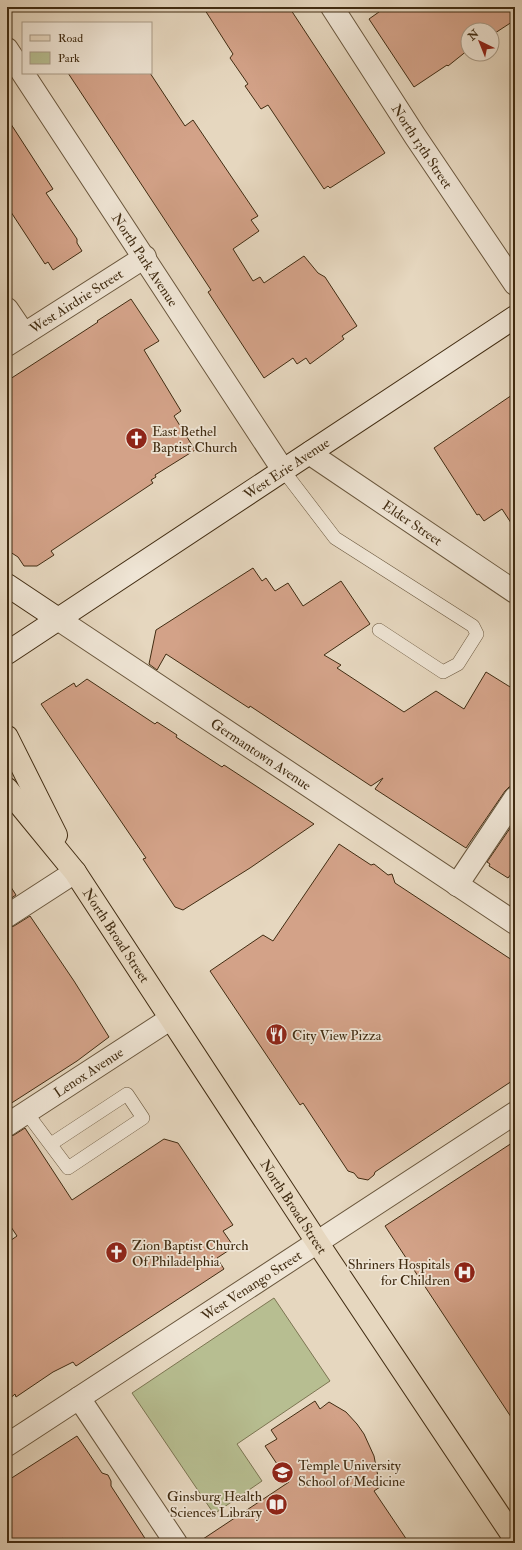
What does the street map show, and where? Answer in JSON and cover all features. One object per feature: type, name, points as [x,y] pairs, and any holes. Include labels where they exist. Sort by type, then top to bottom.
[{"type":"main road","name":"North Broad Street","points":[[7,737],[74,872]]},
{"type":"main road","name":"North Broad Street","points":[[7,789],[74,872],[317,1242],[515,1539]]},
{"type":"street","name":"North 13th Street","points":[[338,9],[416,136],[515,284]]},
{"type":"street","name":"North Park Avenue","points":[[7,50],[22,72]]},
{"type":"street","name":"North Park Avenue","points":[[23,74],[284,470]]},
{"type":"street","name":"West Airdrie Street","points":[[15,340],[145,257]]},
{"type":"street","points":[[7,309],[15,340]]},
{"type":"street","name":"West Erie Avenue","points":[[7,653],[515,317]]},
{"type":"street","name":"Elder Street","points":[[311,452],[315,457],[515,592]]},
{"type":"street","name":"Germantown Avenue","points":[[7,585],[515,923]]},
{"type":"street","points":[[457,885],[515,798]]},
{"type":"street","points":[[7,916],[74,872]]},
{"type":"street","name":"Lenox Avenue","points":[[7,1125],[170,1019]]},
{"type":"street","name":"West Venango Street","points":[[7,1445],[515,1113]]},
{"type":"street","points":[[79,1398],[176,1543]]},
{"type":"lane","points":[[284,470],[335,538],[473,626],[477,634],[458,664],[443,672],[379,630]]},
{"type":"lane","points":[[26,1112],[68,1168],[143,1118],[127,1094],[51,1144]]},
{"type":"green space","points":[[274,1298],[330,1381],[237,1444],[262,1481],[214,1514],[132,1393]]},
{"type":"building","points":[[203,7],[289,7],[385,153],[330,188],[328,186],[324,189],[268,105],[261,109],[245,86],[248,84],[230,58],[233,54]]},
{"type":"building","points":[[386,7],[515,7],[515,20],[500,30],[500,22],[460,22],[460,56],[448,66],[447,65],[414,87],[369,19]]},
{"type":"building","points":[[69,74],[151,74],[185,126],[193,120],[258,216],[251,220],[259,231],[233,249],[253,281],[260,277],[264,283],[304,256],[318,273],[325,277],[357,326],[342,336],[344,339],[310,364],[306,358],[297,364],[293,358],[264,378],[208,292],[211,290]]},
{"type":"building","points":[[7,118],[53,189],[46,193],[77,239],[77,243],[82,251],[53,270],[48,262],[45,264],[7,206]]},
{"type":"building","points":[[131,299],[159,341],[144,350],[181,411],[174,416],[195,450],[155,475],[156,477],[151,480],[153,483],[51,551],[54,555],[37,566],[24,566],[18,557],[7,550],[7,381]]},
{"type":"building","points":[[515,393],[515,529],[502,509],[484,521],[479,514],[477,515],[434,448]]},
{"type":"building","points":[[253,568],[262,581],[266,578],[275,591],[288,583],[303,606],[341,581],[370,624],[324,655],[341,665],[337,668],[404,712],[436,691],[464,709],[486,672],[515,690],[515,786],[509,787],[505,791],[466,848],[375,789],[383,778],[371,786],[250,706],[249,708],[166,654],[157,670],[149,664],[156,630]]},
{"type":"building","points":[[87,679],[155,724],[157,722],[177,735],[176,737],[222,767],[224,765],[314,824],[250,868],[183,910],[175,907],[143,859],[146,858],[41,704],[74,683],[76,687]]},
{"type":"building","points":[[515,821],[515,869],[508,878],[489,866],[490,864],[487,862]]},
{"type":"building","points":[[339,844],[371,865],[374,864],[388,875],[392,874],[395,883],[515,962],[515,1079],[375,1172],[374,1175],[368,1180],[358,1178],[354,1173],[348,1171],[303,1103],[300,1105],[210,971],[263,935],[273,941]]},
{"type":"building","points":[[7,881],[16,895],[7,901]]},
{"type":"building","points":[[30,916],[74,981],[109,1037],[77,1061],[10,1104],[12,1107],[7,1110],[7,928],[14,926]]},
{"type":"building","name":"Zion Baptist Church Of Philadelphia","points":[[25,1128],[72,1200],[164,1139],[178,1143],[233,1225],[223,1231],[234,1247],[217,1258],[224,1269],[76,1366],[73,1362],[53,1372],[16,1397],[15,1394],[7,1401],[7,1243],[17,1236],[7,1221],[7,1137],[14,1135]]},
{"type":"building","name":"Shriners Hospitals for Children","points":[[515,1141],[515,1423],[385,1226]]},
{"type":"building","points":[[315,1401],[320,1409],[329,1402],[346,1412],[364,1434],[374,1456],[380,1487],[374,1491],[409,1543],[197,1543],[289,1482],[265,1446],[277,1439],[271,1430]]},
{"type":"building","points":[[77,1436],[102,1473],[108,1475],[111,1481],[111,1486],[148,1543],[67,1543],[63,1538],[57,1543],[7,1543],[7,1481]]},
{"type":"place","name":"East Bethel Baptist Church","points":[[136,439]]},
{"type":"place","name":"City View Pizza","points":[[276,1035]]},
{"type":"place","name":"Zion Baptist Church Of Philadelphia","points":[[116,1253]]},
{"type":"place","name":"Shriners Hospitals for Children","points":[[465,1272]]},
{"type":"place","name":"Temple University School of Medicine","points":[[283,1473]]},
{"type":"place","name":"Ginsburg Health Sciences Library","points":[[277,1504]]}]
